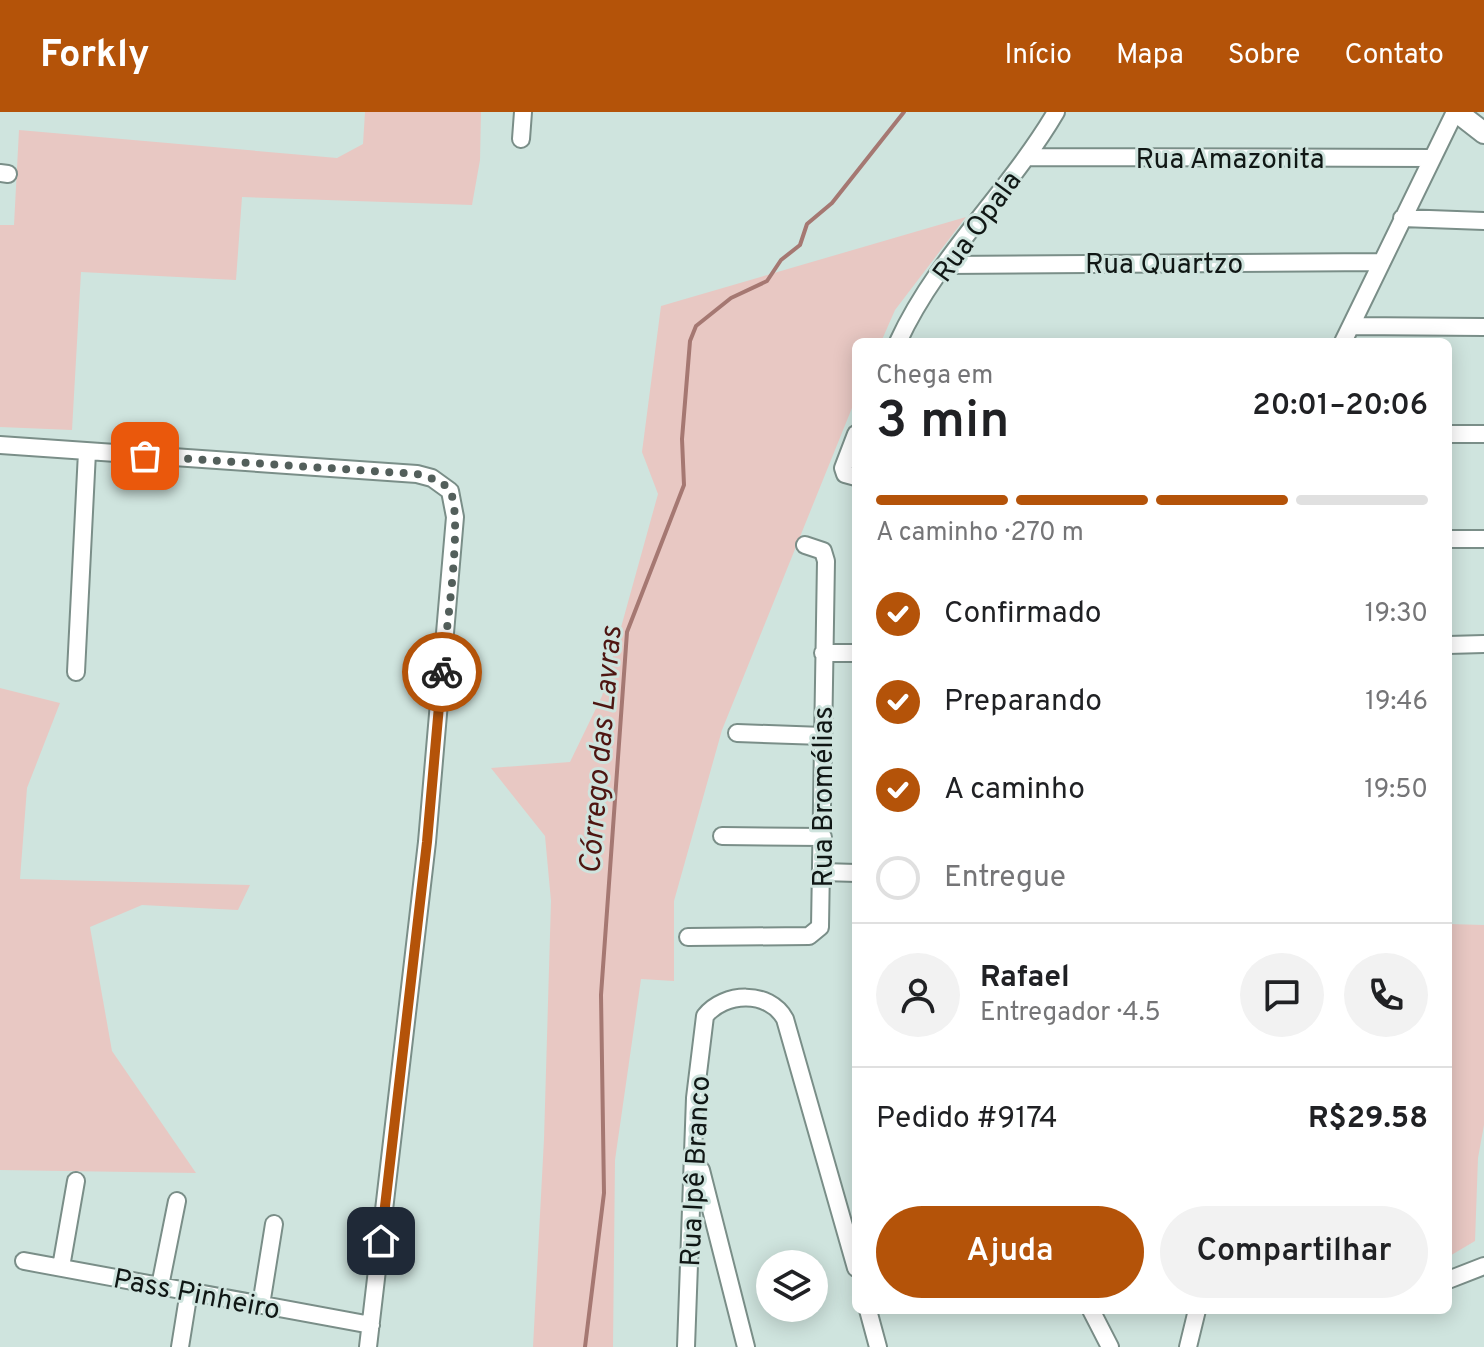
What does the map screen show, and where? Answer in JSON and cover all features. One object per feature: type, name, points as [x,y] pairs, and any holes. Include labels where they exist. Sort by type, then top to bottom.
[{"type":"street","points":[[521,139],[523,112]]},
{"type":"street","name":"Rua Opala","points":[[900,338],[946,265],[1027,157],[1056,112]]},
{"type":"street","points":[[1345,338],[1456,112],[1484,133]]},
{"type":"street","name":"Rua Amazonita","points":[[1027,157],[1432,158]]},
{"type":"street","points":[[1402,218],[1484,221]]},
{"type":"street","name":"Rua Quartzo","points":[[946,265],[1382,262]]},
{"type":"street","points":[[1351,326],[1484,327]]},
{"type":"street","points":[[1452,434],[1484,434]]},
{"type":"street","points":[[851,475],[844,462],[852,443]]},
{"type":"street","points":[[0,445],[417,474],[432,478],[450,491],[455,517],[427,842],[368,1347]]},
{"type":"street","points":[[76,672],[87,452]]},
{"type":"street","points":[[1452,539],[1484,539]]},
{"type":"street","name":"Rua Bromélias","points":[[688,937],[809,936],[822,920],[826,561],[823,551],[805,545]]},
{"type":"street","points":[[1452,645],[1484,644]]},
{"type":"street","points":[[823,653],[852,653]]},
{"type":"street","points":[[737,733],[823,736]]},
{"type":"street","points":[[722,836],[823,837]]},
{"type":"street","points":[[823,872],[852,873]]},
{"type":"street","name":"Rua Ipê Branco","points":[[686,1347],[692,1159],[703,1028],[705,1016],[721,1002],[759,999],[772,1004],[785,1019],[852,1254]]},
{"type":"street","points":[[692,1159],[701,1170],[746,1347]]},
{"type":"street","points":[[61,1267],[76,1181]]},
{"type":"street","points":[[160,1286],[177,1201]]},
{"type":"street","points":[[261,1305],[274,1224]]},
{"type":"street","name":"Pass Pinheiro","points":[[24,1261],[371,1325]]},
{"type":"street","points":[[1452,1278],[1484,1266]]},
{"type":"street","points":[[180,1347],[189,1291]]},
{"type":"street","points":[[869,1314],[878,1347]]},
{"type":"street","points":[[1093,1314],[1110,1347]]},
{"type":"street","points":[[1188,1347],[1196,1314]]},
{"type":"shaded area","points":[[365,112],[481,112],[480,160],[472,205],[242,197],[236,280],[81,272],[72,430],[0,427],[0,225],[14,225],[19,130],[337,158],[363,144]]},
{"type":"shaded area","points":[[966,217],[895,310],[883,338],[852,338],[852,408],[722,730],[674,901],[674,981],[641,979],[615,1160],[613,1347],[533,1347],[544,1139],[551,901],[545,836],[491,768],[570,762],[602,696],[658,494],[642,452],[661,306]]},
{"type":"shaded area","points":[[0,688],[60,703],[27,788],[20,879],[250,885],[238,910],[142,905],[90,927],[112,1051],[196,1173],[0,1170]]},
{"type":"shaded area","points":[[1452,924],[1484,925],[1484,1125],[1478,1158],[1475,1241],[1452,1255]]},
{"type":"waterway","name":"Córrego das Lavras","points":[[585,1347],[604,1193],[601,995],[627,632],[684,485],[682,439],[690,341],[696,326],[731,298],[767,281],[781,260],[800,245],[807,224],[832,203],[904,112]]},
{"type":"way so far","points":[[145,456],[417,474],[443,485],[450,491],[455,517],[442,672]]},
{"type":"route","points":[[381,1241],[427,842],[442,672]]}]
